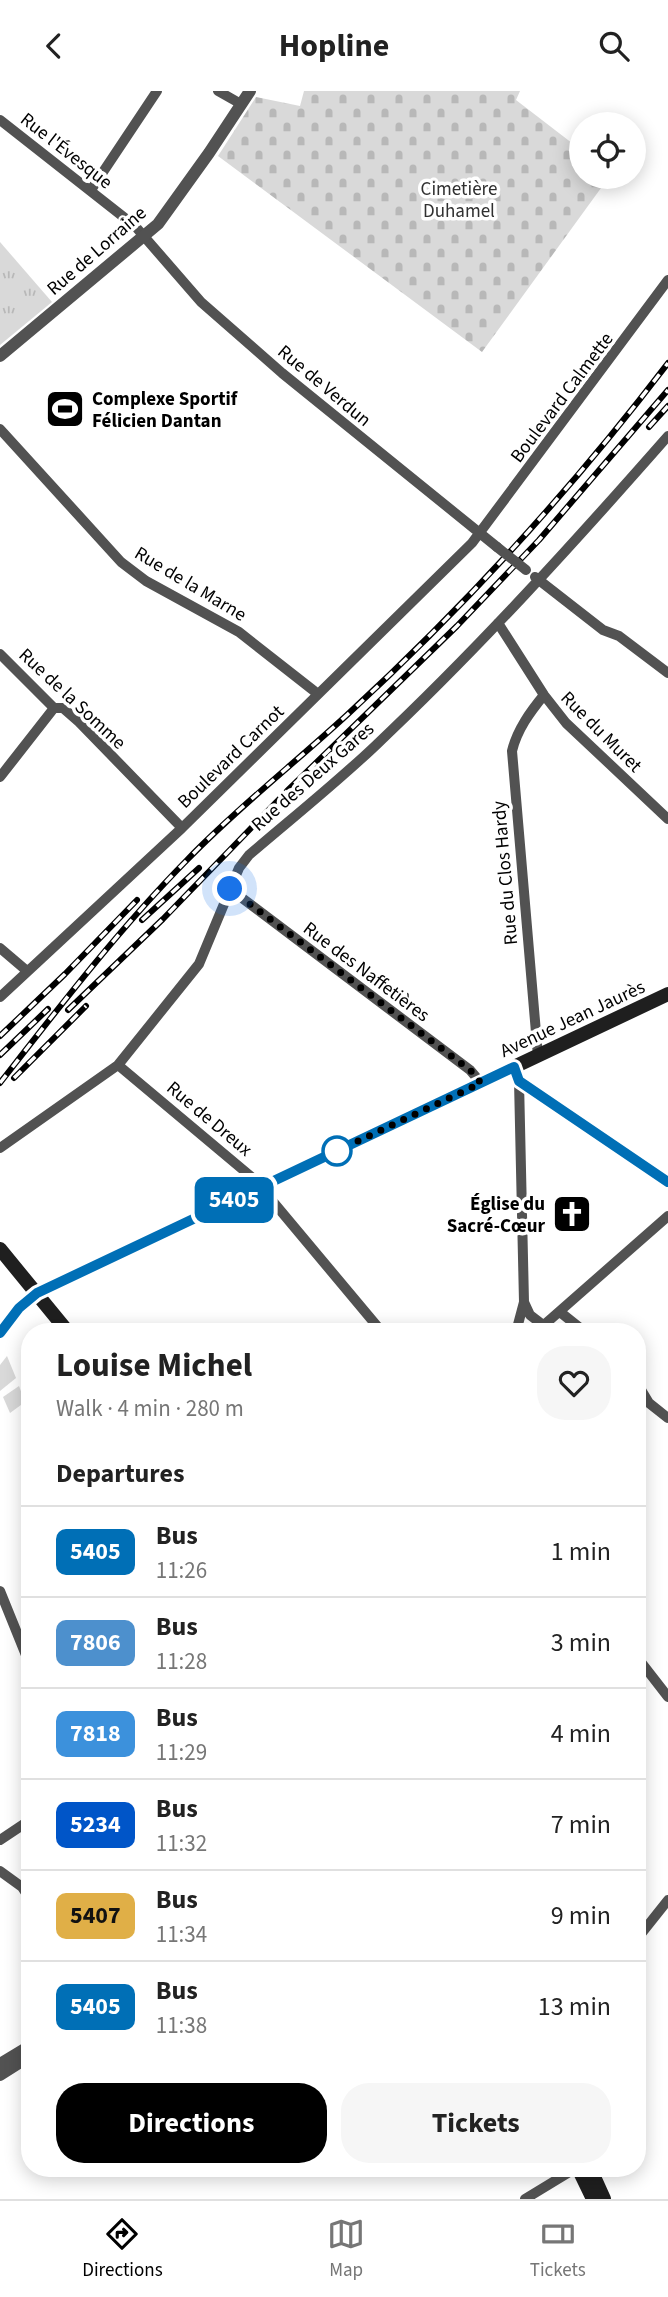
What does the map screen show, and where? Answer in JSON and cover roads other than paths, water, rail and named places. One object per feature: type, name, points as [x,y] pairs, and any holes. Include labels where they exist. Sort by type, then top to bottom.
[{"type":"main road","name":"Avenue Jean Jaurès","points":[[37,1293],[481,1083],[517,1074],[538,1056],[668,994]]},
{"type":"main road","points":[[0,1249],[61,1323]]},
{"type":"main road","points":[[582,2177],[593,2199]]},
{"type":"main road","points":[[594,2177],[604,2199]]},
{"type":"street","points":[[91,190],[157,91]]},
{"type":"street","points":[[218,91],[241,104]]},
{"type":"street","name":"Rue de Lorraine","points":[[0,356],[158,224],[250,91]]},
{"type":"street","name":"Rue l'Évesque","points":[[0,120],[91,190],[135,226],[143,236]]},
{"type":"street","name":"Rue de Verdun","points":[[143,236],[201,302],[282,373],[603,630],[619,636],[668,673]]},
{"type":"street","name":"Boulevard Calmette","points":[[480,533],[668,280]]},
{"type":"street","name":"Rue de la Marne","points":[[0,429],[121,562],[146,581],[239,632],[318,694]]},
{"type":"street","name":"Rue des Deux Gares","points":[[0,1147],[118,1065],[199,964],[239,868],[249,855],[373,747],[498,623],[574,543],[668,436]]},
{"type":"street","name":"Boulevard Carnot","points":[[0,997],[182,828],[480,533]]},
{"type":"street","name":"Rue du Muret","points":[[498,623],[544,695],[566,723],[668,820]]},
{"type":"street","name":"Rue de la Somme","points":[[0,654],[54,708],[63,708],[71,714],[182,828]]},
{"type":"street","name":"Rue du Clos Hardy","points":[[538,1056],[512,751],[515,739],[531,710],[544,695]]},
{"type":"street","points":[[0,777],[54,708]]},
{"type":"street","name":"Rue des Naffetières","points":[[230,889],[470,1070],[481,1083]]},
{"type":"street","points":[[0,949],[27,971]]},
{"type":"street","name":"Rue de Dreux","points":[[118,1065],[247,1171],[375,1323]]},
{"type":"street","points":[[517,1074],[668,1182]]},
{"type":"street","points":[[517,1074],[524,1302],[518,1323]]},
{"type":"street","points":[[546,1323],[668,1216]]},
{"type":"street","points":[[0,1333],[19,1308],[37,1293]]},
{"type":"street","points":[[524,1302],[536,1323]]},
{"type":"street","points":[[559,1312],[573,1323]]},
{"type":"street","points":[[646,1398],[668,1418]]},
{"type":"street","points":[[0,1591],[21,1643]]},
{"type":"street","points":[[646,1669],[668,1697]]},
{"type":"street","points":[[0,1840],[21,1826]]},
{"type":"street","points":[[0,1871],[21,1886]]},
{"type":"street","points":[[646,1928],[668,1900]]},
{"type":"street","points":[[0,2064],[21,2051]]},
{"type":"street","points":[[0,2074],[21,2061]]},
{"type":"street","points":[[525,2199],[562,2177]]},
{"type":"railway","points":[[0,1083],[91,969],[162,886],[226,822],[391,673],[475,589],[594,456],[668,363]]},
{"type":"railway","points":[[68,1010],[457,626],[539,540],[668,390]]},
{"type":"railway","points":[[649,427],[668,406]]},
{"type":"railway","points":[[142,920],[199,868]]},
{"type":"railway","points":[[0,1036],[137,900]]},
{"type":"railway","points":[[14,1078],[86,1006]]},
{"type":"railway","points":[[0,1055],[48,1009]]},
{"type":"place","name":"Complexe Sportif Félicien Dantan","points":[[65,409]]},
{"type":"place","name":"Église du Sacré-Cœur","points":[[572,1214]]},
{"type":"park label","name":"Cimetière Duhamel","points":[[459,199]]}]
